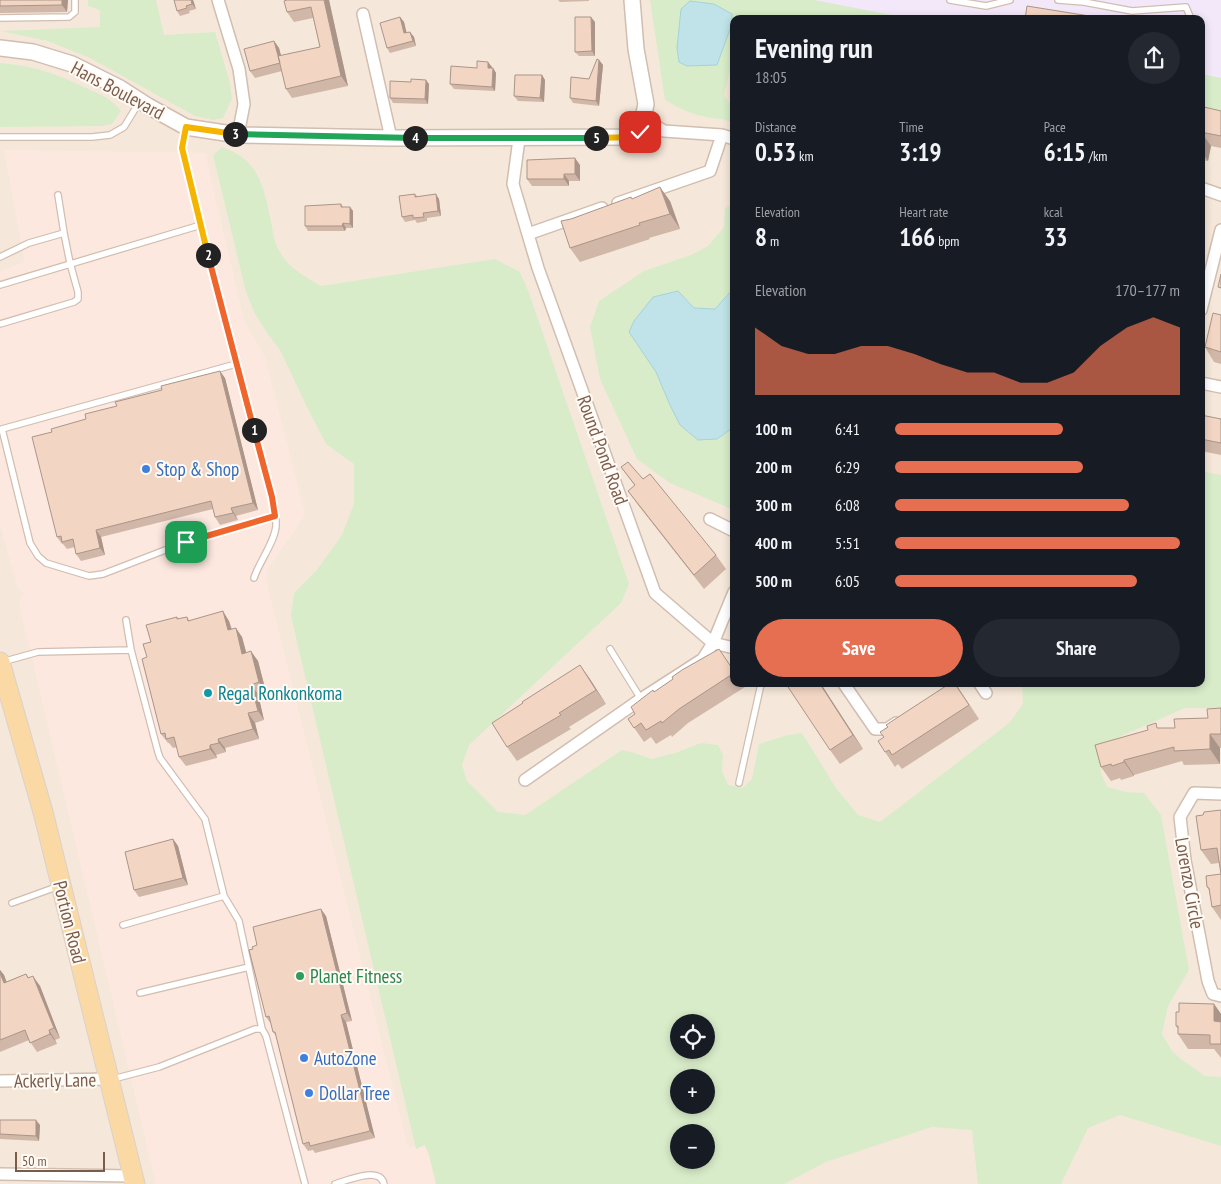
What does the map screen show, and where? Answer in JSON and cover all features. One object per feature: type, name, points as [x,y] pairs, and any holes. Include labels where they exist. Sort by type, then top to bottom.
[{"type":"main road","name":"Portion Road","points":[[0,662],[43,812],[134,1180]]},
{"type":"street","points":[[218,0],[239,69],[244,104],[238,135]]},
{"type":"street","points":[[632,0],[636,49],[646,104],[644,118],[664,131],[722,135],[730,138]]},
{"type":"street","points":[[363,14],[391,138]]},
{"type":"street","name":"Hans Boulevard","points":[[0,48],[33,52],[72,64],[120,88],[186,127],[238,135],[518,139],[634,137],[640,132],[644,118]]},
{"type":"street","points":[[528,234],[710,171],[722,135]]},
{"type":"street","name":"Round Pond Road","points":[[518,139],[513,184],[538,268],[655,593],[713,643],[730,647]]},
{"type":"street","points":[[1205,189],[1221,195]]},
{"type":"street","points":[[1205,294],[1221,230]]},
{"type":"street","points":[[1205,384],[1221,388]]},
{"type":"street","points":[[710,519],[730,529]]},
{"type":"street","points":[[525,780],[641,699],[703,659],[713,643],[730,602]]},
{"type":"street","points":[[846,687],[874,729],[887,729],[902,719]]},
{"type":"street","name":"Lorenzo Circle","points":[[1221,794],[1194,793],[1180,817],[1185,860],[1208,981],[1213,994],[1221,996]]},
{"type":"street","name":"Ackerly Lane","points":[[0,1081],[110,1080]]},
{"type":"street","points":[[0,1174],[134,1180]]},
{"type":"lane","points":[[0,18],[69,17],[75,12],[75,0]]},
{"type":"lane","points":[[950,0],[986,6],[1010,0]]},
{"type":"lane","points":[[1058,0],[1084,2],[1132,11],[1186,8],[1189,15]]},
{"type":"lane","points":[[0,137],[92,137],[110,135],[124,127],[140,101]]},
{"type":"lane","points":[[186,127],[182,148],[236,364],[272,497],[275,516],[276,524],[273,537],[257,566],[254,578]]},
{"type":"lane","points":[[0,324],[74,302],[78,299],[58,195]]},
{"type":"lane","points":[[0,285],[201,225]]},
{"type":"lane","points":[[0,257],[29,244],[64,233]]},
{"type":"lane","points":[[2,429],[236,364]]},
{"type":"lane","points":[[0,422],[30,543],[38,556],[46,563],[90,576],[103,574],[186,542],[275,516]]},
{"type":"lane","points":[[126,620],[131,650],[160,758],[205,819],[224,896],[238,921],[262,1029],[266,1036],[305,1184]]},
{"type":"lane","points":[[610,649],[641,699]]},
{"type":"lane","points":[[0,662],[38,652],[131,650]]},
{"type":"lane","points":[[739,784],[760,687]]},
{"type":"lane","points":[[12,903],[61,886]]},
{"type":"lane","points":[[123,925],[224,896]]},
{"type":"lane","points":[[140,993],[249,967]]},
{"type":"lane","points":[[110,1080],[159,1067],[246,1033],[262,1029]]},
{"type":"lane","points":[[335,1184],[367,1175],[380,1176],[384,1184]]},
{"type":"shaded area","points":[[0,0],[1221,0],[1221,1184],[0,1184]]},
{"type":"shaded area","points":[[814,0],[1221,0],[1221,78],[1205,75],[1205,15],[891,15]]},
{"type":"shaded area","points":[[4,150],[205,153],[244,321],[265,357],[304,511],[303,518],[267,570],[269,593],[408,1148],[424,1144],[429,1155],[436,1184],[156,1184],[19,603],[24,593],[18,588],[0,524],[0,272],[25,262]]},
{"type":"green space","points":[[88,0],[156,0],[164,35],[215,32],[230,83],[232,99],[223,118],[213,120],[195,116],[90,58],[48,41],[1,31],[100,27],[100,10],[88,6]]},
{"type":"green space","points":[[650,0],[814,0],[891,15],[730,15],[730,71],[724,94],[730,104],[730,122],[695,114],[665,100]]},
{"type":"green space","points":[[0,63],[34,68],[64,78],[105,97],[113,102],[121,111],[112,124],[102,126],[0,127]]},
{"type":"green space","points":[[1205,75],[1221,78],[1221,114],[1206,110]]},
{"type":"green space","points":[[222,147],[246,160],[259,178],[274,240],[283,258],[304,276],[321,286],[495,259],[520,272],[529,293],[629,584],[621,603],[469,745],[462,765],[467,781],[498,812],[525,815],[622,750],[651,759],[675,753],[701,743],[718,745],[723,755],[722,771],[728,785],[743,788],[752,779],[759,744],[788,735],[802,733],[836,788],[858,815],[880,822],[1009,723],[1023,704],[1022,687],[1205,687],[1205,472],[1221,475],[1221,708],[1185,708],[1110,741],[1100,752],[1101,773],[1107,787],[1126,792],[1144,793],[1161,815],[1189,970],[1168,1006],[1162,1034],[1172,1051],[1182,1060],[1205,1076],[1221,1077],[1221,1146],[1120,1115],[1088,1128],[1061,1184],[978,1184],[972,1130],[932,1127],[826,1162],[784,1184],[436,1184],[425,1145],[416,1149],[291,616],[294,593],[316,571],[342,535],[354,504],[354,464],[326,444],[280,350],[255,314],[246,292],[213,155]]},
{"type":"green space","points":[[730,206],[730,293],[715,309],[694,308],[678,291],[629,332],[656,372],[680,425],[698,440],[717,439],[730,430],[730,508],[670,483],[637,459],[600,379],[590,327],[599,301],[644,271],[691,255],[708,246],[724,227],[725,208]]},
{"type":"water","points":[[690,1],[714,4],[732,14],[730,15],[730,29],[717,65],[687,66],[679,62],[677,48],[681,9]]},
{"type":"water","points":[[678,291],[694,308],[715,309],[730,292],[730,430],[717,439],[698,440],[680,425],[656,372],[629,332],[634,321],[653,297]]},
{"type":"building","points":[[0,0],[62,0],[62,5],[0,6]]},
{"type":"building","points":[[174,0],[191,0],[192,4],[186,6],[187,8],[177,11]]},
{"type":"building","points":[[324,0],[341,76],[286,89],[278,56],[320,47],[311,7],[287,12],[284,1]]},
{"type":"building","points":[[1027,6],[1083,15],[1026,15]]},
{"type":"building","points":[[400,17],[404,33],[410,32],[413,41],[387,48],[380,23]]},
{"type":"building","points":[[575,17],[591,17],[592,51],[575,52]]},
{"type":"building","points":[[274,41],[280,63],[250,71],[244,49]]},
{"type":"building","points":[[597,59],[599,60],[596,101],[570,98],[571,77],[589,79]]},
{"type":"building","points":[[477,61],[488,62],[488,68],[493,68],[492,87],[450,84],[451,66],[477,68]]},
{"type":"building","points":[[515,75],[542,75],[540,98],[514,96]]},
{"type":"building","points":[[411,79],[426,80],[425,99],[390,98],[390,81],[411,82]]},
{"type":"building","points":[[1205,107],[1221,111],[1221,136],[1205,133]]},
{"type":"building","points":[[575,158],[575,174],[564,174],[564,179],[527,179],[527,160]]},
{"type":"building","points":[[660,187],[670,214],[570,248],[561,221],[631,197],[632,199]]},
{"type":"building","points":[[415,194],[415,197],[436,194],[438,211],[423,213],[424,217],[413,218],[413,215],[402,217],[399,196]]},
{"type":"building","points":[[341,204],[341,207],[350,207],[350,224],[343,223],[342,226],[305,226],[305,206]]},
{"type":"building","points":[[1221,274],[1221,288],[1218,287]]},
{"type":"building","points":[[1213,313],[1221,315],[1221,352],[1205,347]]},
{"type":"building","name":"Stop & Shop","points":[[220,371],[253,503],[231,508],[233,513],[215,517],[211,501],[96,530],[100,548],[76,554],[73,539],[62,542],[61,536],[57,537],[32,437],[52,432],[51,429],[86,419],[85,414],[117,406],[115,402],[162,390],[161,386]]},
{"type":"building","points":[[1205,416],[1221,419],[1221,443],[1205,440]]},
{"type":"building","points":[[628,462],[643,479],[650,474],[716,555],[694,575],[628,491],[635,485],[621,467]]},
{"type":"building","name":"Regal Ronkonkoma","points":[[223,611],[228,630],[236,628],[242,654],[251,651],[259,682],[251,685],[258,711],[248,713],[253,729],[218,739],[219,743],[210,745],[210,749],[179,757],[174,737],[166,739],[165,733],[161,734],[142,659],[147,657],[143,644],[151,642],[146,625],[177,617],[177,619],[187,617],[188,621]]},
{"type":"building","points":[[719,649],[730,665],[730,676],[679,709],[662,723],[661,721],[646,730],[641,723],[634,728],[628,719],[635,714],[631,707],[653,690],[654,692],[673,679],[672,677]]},
{"type":"building","points":[[580,665],[596,690],[559,713],[561,715],[507,747],[492,723]]},
{"type":"building","points":[[788,687],[822,687],[853,735],[830,750]]},
{"type":"building","points":[[944,687],[957,687],[969,705],[892,755],[889,750],[885,752],[878,741],[884,737],[880,732],[888,727],[886,725]]},
{"type":"building","points":[[1221,708],[1221,734],[1210,734],[1210,749],[1174,751],[1174,747],[1124,760],[1124,762],[1112,766],[1111,764],[1101,767],[1095,745],[1148,730],[1147,726],[1156,723],[1157,728],[1175,728],[1174,719],[1208,718],[1207,709]]},
{"type":"building","points":[[1221,810],[1221,874],[1217,848],[1201,850],[1196,816],[1203,815],[1204,812]]},
{"type":"building","points":[[173,839],[183,878],[134,890],[125,852]]},
{"type":"building","points":[[1221,874],[1221,905],[1212,907],[1206,876]]},
{"type":"building","points":[[321,909],[347,1013],[341,1015],[370,1131],[310,1146],[309,1142],[303,1144],[275,1032],[273,1032],[269,1016],[266,1017],[249,950],[257,945],[253,927]]},
{"type":"building","points":[[0,973],[4,983],[26,974],[28,978],[33,976],[54,1028],[49,1030],[50,1034],[30,1043],[25,1030],[0,1040]]},
{"type":"building","points":[[1179,1003],[1214,1004],[1214,1021],[1221,1022],[1221,1044],[1210,1044],[1210,1035],[1178,1034],[1176,1012],[1179,1012]]},
{"type":"building","points":[[0,1120],[36,1120],[36,1136],[0,1134]]},
{"type":"place","name":"Stop & Shop","points":[[146,469]]},
{"type":"place","name":"Regal Ronkonkoma","points":[[208,693]]},
{"type":"place","name":"Planet Fitness","points":[[300,976]]},
{"type":"place","name":"AutoZone","points":[[304,1058]]},
{"type":"place","name":"Dollar Tree","points":[[309,1093]]},
{"type":"route","points":[[186,542],[275,516],[272,497],[234,357],[182,148],[186,127],[238,135],[391,138],[518,139],[634,137],[640,132]]}]
